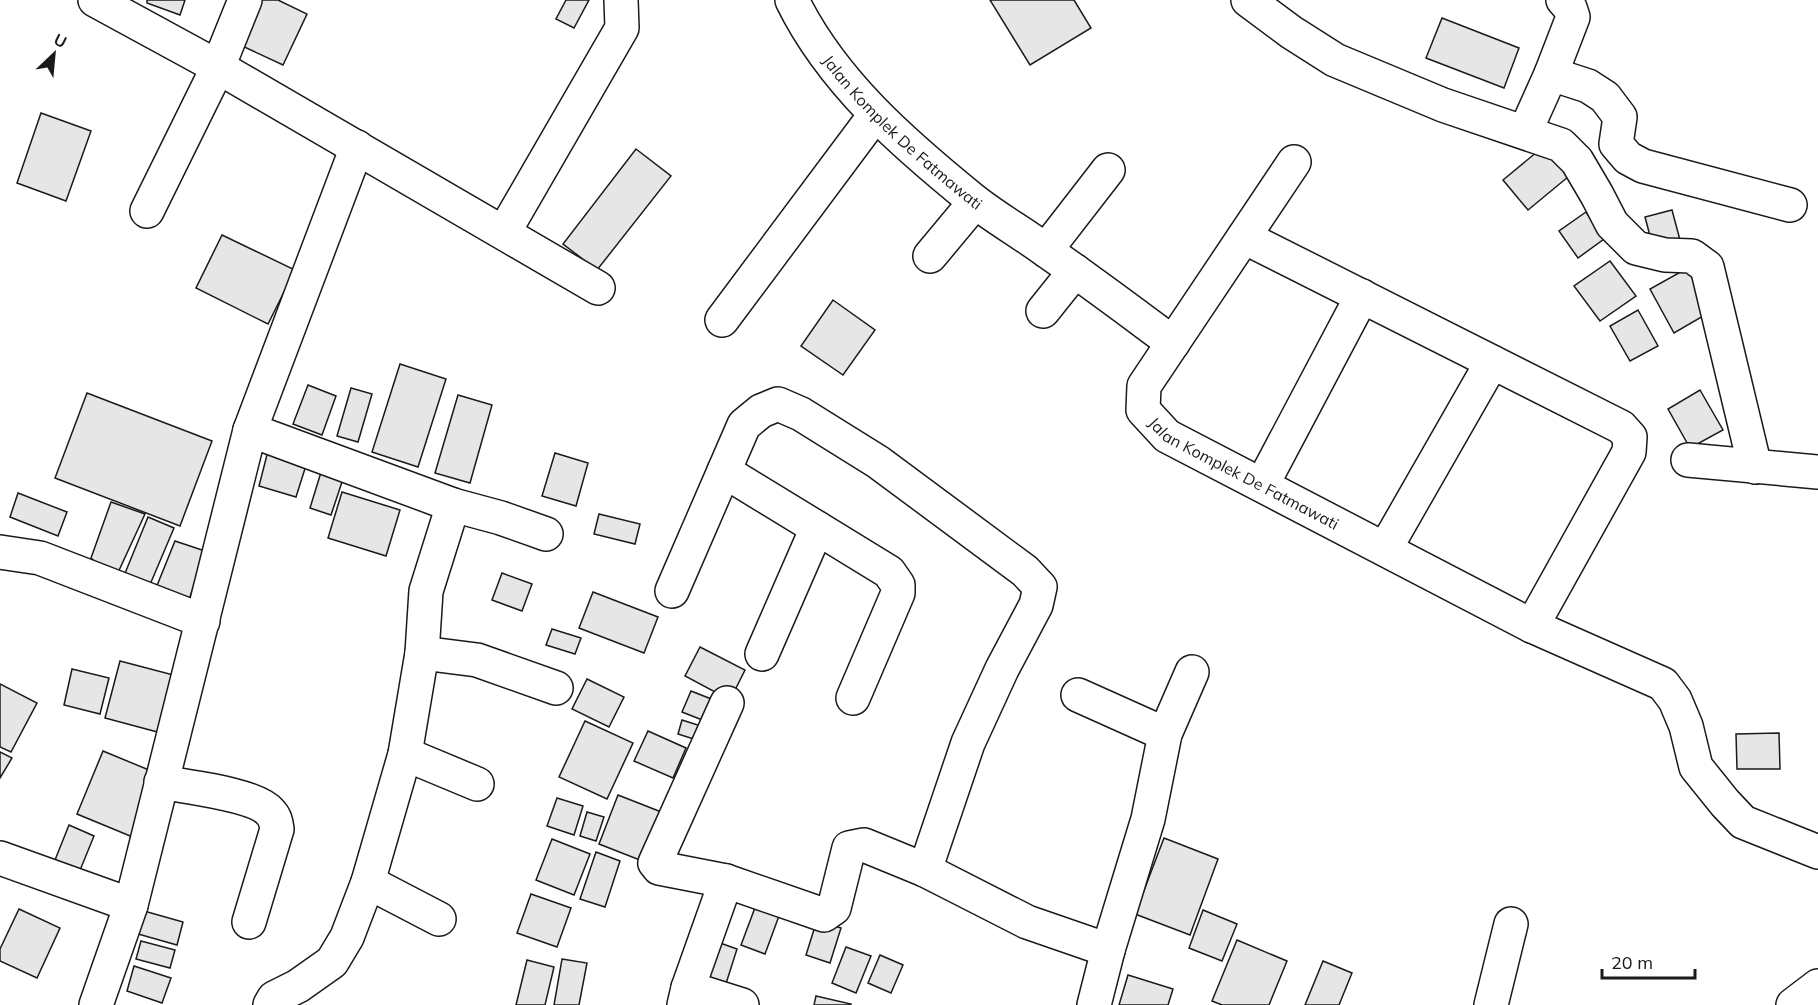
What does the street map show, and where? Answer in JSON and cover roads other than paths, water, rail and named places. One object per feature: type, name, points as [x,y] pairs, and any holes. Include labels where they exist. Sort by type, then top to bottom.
[{"type":"street","points":[[95,0],[218,67],[598,288]]},
{"type":"street","points":[[147,211],[218,67],[245,0]]},
{"type":"street","points":[[504,232],[622,28],[621,0]]},
{"type":"street","name":"Jalan Komplek De Fatmawati","points":[[792,0],[800,17],[838,70],[875,115],[975,202],[1046,250],[1173,343],[1144,386],[1143,410],[1167,436],[1532,626],[1663,684],[1675,700],[1686,726],[1696,767],[1725,803],[1743,822],[1818,852]]},
{"type":"street","points":[[1248,0],[1291,32],[1335,60],[1443,105],[1560,145],[1577,161],[1612,224],[1636,248],[1665,255],[1692,256],[1707,267],[1755,466]]},
{"type":"street","points":[[1524,132],[1551,74],[1573,17],[1570,8],[1563,0]]},
{"type":"street","points":[[1551,74],[1588,86],[1605,97],[1620,117],[1616,144],[1628,158],[1643,165],[1790,205]]},
{"type":"street","points":[[722,320],[875,115]]},
{"type":"street","points":[[96,1005],[131,905],[250,430],[357,147]]},
{"type":"street","points":[[1173,343],[1294,162]]},
{"type":"street","points":[[1046,250],[1107,170]]},
{"type":"street","points":[[930,256],[975,202]]},
{"type":"street","points":[[1244,237],[1621,427],[1630,437],[1629,452],[1532,626]]},
{"type":"street","points":[[1043,310],[1075,271]]},
{"type":"street","points":[[1262,485],[1362,296]]},
{"type":"street","points":[[1384,549],[1492,362]]},
{"type":"street","points":[[672,591],[744,424],[761,411],[778,404],[801,414],[878,462],[1016,565],[1040,587],[1036,605],[1002,669],[968,743],[925,870]]},
{"type":"street","points":[[250,430],[453,505],[501,518],[546,534]]},
{"type":"street","points":[[1688,460],[1818,472]]},
{"type":"street","points":[[724,471],[890,572],[898,585],[898,594],[854,698]]},
{"type":"street","points":[[270,1005],[274,998],[298,986],[332,962],[347,937],[368,882],[405,754],[422,653],[426,591],[453,505]]},
{"type":"street","points":[[762,654],[818,528]]},
{"type":"street","points":[[0,552],[40,558],[203,621]]},
{"type":"street","points":[[422,653],[477,660],[556,688]]},
{"type":"street","points":[[1095,1005],[1108,950],[1149,819],[1165,734],[1192,672]]},
{"type":"street","points":[[1078,695],[1165,734]]},
{"type":"street","points":[[727,703],[656,863],[659,868],[726,881],[824,915],[834,908],[849,848],[864,845],[925,870],[1027,922],[1108,950]]},
{"type":"street","points":[[405,754],[477,784]]},
{"type":"street","points":[[161,782],[241,797],[270,811],[276,821],[277,829],[249,922]]},
{"type":"street","points":[[0,858],[131,905]]},
{"type":"street","points":[[726,881],[686,996],[742,1005]]},
{"type":"street","points":[[368,882],[439,919]]},
{"type":"street","points":[[1491,1005],[1511,924]]},
{"type":"street","points":[[1793,1005],[1818,986]]}]
